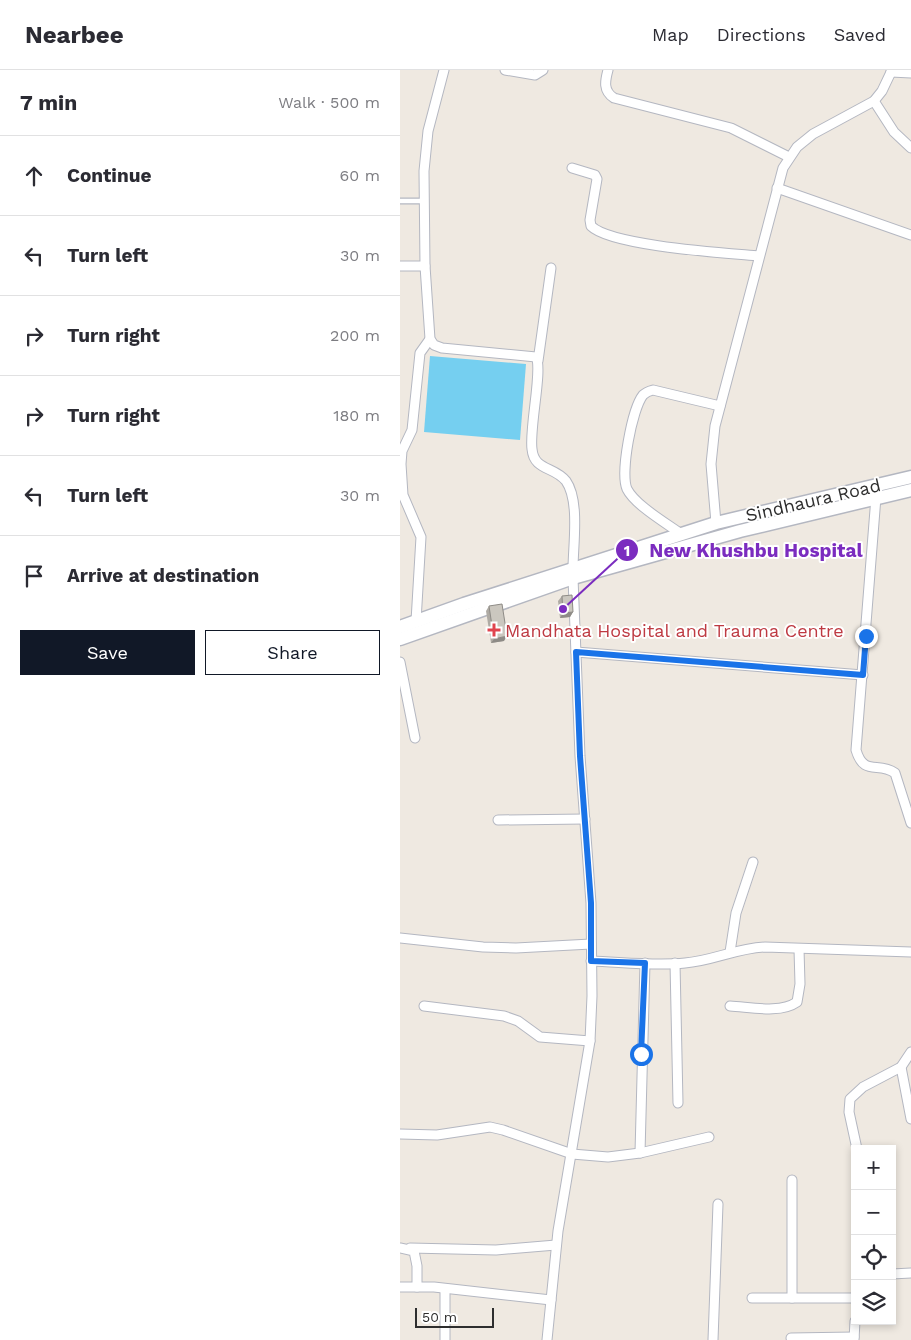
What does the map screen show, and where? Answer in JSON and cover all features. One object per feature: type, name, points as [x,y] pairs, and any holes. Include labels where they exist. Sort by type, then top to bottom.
[{"type":"street","points":[[444,70],[428,131],[424,171],[425,266],[430,339],[434,345],[442,348],[531,355],[538,361]]},
{"type":"street","points":[[505,70],[535,75],[543,70]]},
{"type":"street","points":[[608,70],[605,88],[609,95],[614,98],[731,128],[789,157]]},
{"type":"street","points":[[716,523],[711,464],[720,406],[758,256],[777,188],[789,157],[813,134],[874,101],[882,91],[891,71],[911,73]]},
{"type":"street","points":[[874,101],[894,132],[911,148]]},
{"type":"street","points":[[572,168],[595,175],[597,179],[590,220],[591,226],[600,233],[650,245],[758,256]]},
{"type":"street","points":[[777,188],[911,235]]},
{"type":"street","points":[[400,266],[425,266]]},
{"type":"street","points":[[547,1340],[556,1246],[590,1041],[591,961],[591,903],[576,652],[573,496],[566,482],[558,474],[536,463],[533,455],[533,406],[551,268]]},
{"type":"street","points":[[416,621],[421,537],[403,495],[401,464],[403,443],[412,430],[420,353],[430,339]]},
{"type":"street","points":[[681,534],[637,501],[626,488],[625,460],[637,405],[646,392],[653,390],[720,406]]},
{"type":"street","name":"Sindhaura Road","points":[[573,573],[716,523],[911,477]]},
{"type":"street","points":[[400,627],[573,573],[876,497],[911,490]]},
{"type":"street","points":[[876,497],[856,750],[859,758],[869,768],[890,769],[895,773],[911,823]]},
{"type":"street","points":[[400,639],[573,573]]},
{"type":"street","points":[[576,652],[863,675]]},
{"type":"street","points":[[400,662],[415,738]]},
{"type":"street","points":[[498,820],[585,819]]},
{"type":"street","points":[[730,952],[736,913],[753,862]]},
{"type":"street","points":[[400,938],[483,947],[516,948],[591,944]]},
{"type":"street","points":[[591,961],[674,963],[704,960],[730,952],[765,947],[911,952]]},
{"type":"street","points":[[730,1006],[778,1008],[792,1006],[797,1002],[800,984],[799,949]]},
{"type":"street","points":[[640,1152],[645,963]]},
{"type":"street","points":[[674,963],[678,1103]]},
{"type":"street","points":[[424,1006],[504,1016],[518,1020],[540,1037],[590,1041]]},
{"type":"street","points":[[856,1145],[849,1112],[850,1099],[863,1087],[901,1067],[911,1052]]},
{"type":"street","points":[[901,1067],[911,1118]]},
{"type":"street","points":[[400,1134],[437,1135],[490,1127],[572,1154],[608,1157],[709,1137]]},
{"type":"street","points":[[792,1180],[792,1298]]},
{"type":"street","points":[[713,1340],[718,1204]]},
{"type":"street","points":[[400,1248],[496,1250],[556,1246]]},
{"type":"street","points":[[410,1248],[416,1257],[417,1287]]},
{"type":"street","points":[[896,1274],[911,1274]]},
{"type":"street","points":[[400,1287],[445,1289],[552,1300]]},
{"type":"street","points":[[445,1289],[445,1340]]},
{"type":"street","points":[[752,1298],[851,1298]]},
{"type":"street","points":[[791,1338],[854,1338],[855,1325]]},
{"type":"lane","points":[[400,201],[424,201]]},
{"type":"water","points":[[430,356],[526,364],[520,440],[424,432]]},
{"type":"building","points":[[572,595],[573,612],[563,613],[562,596]]},
{"type":"building","points":[[502,604],[507,636],[494,639],[489,606]]},
{"type":"place","name":"New Khushbu Hospital","points":[[563,609]]},
{"type":"place","name":"Mandhata Hospital and Trauma Centre","points":[[494,630]]},
{"type":"route","points":[[641,1054],[645,963],[591,961],[591,903],[580,756],[576,652],[863,675],[866,636]]}]
